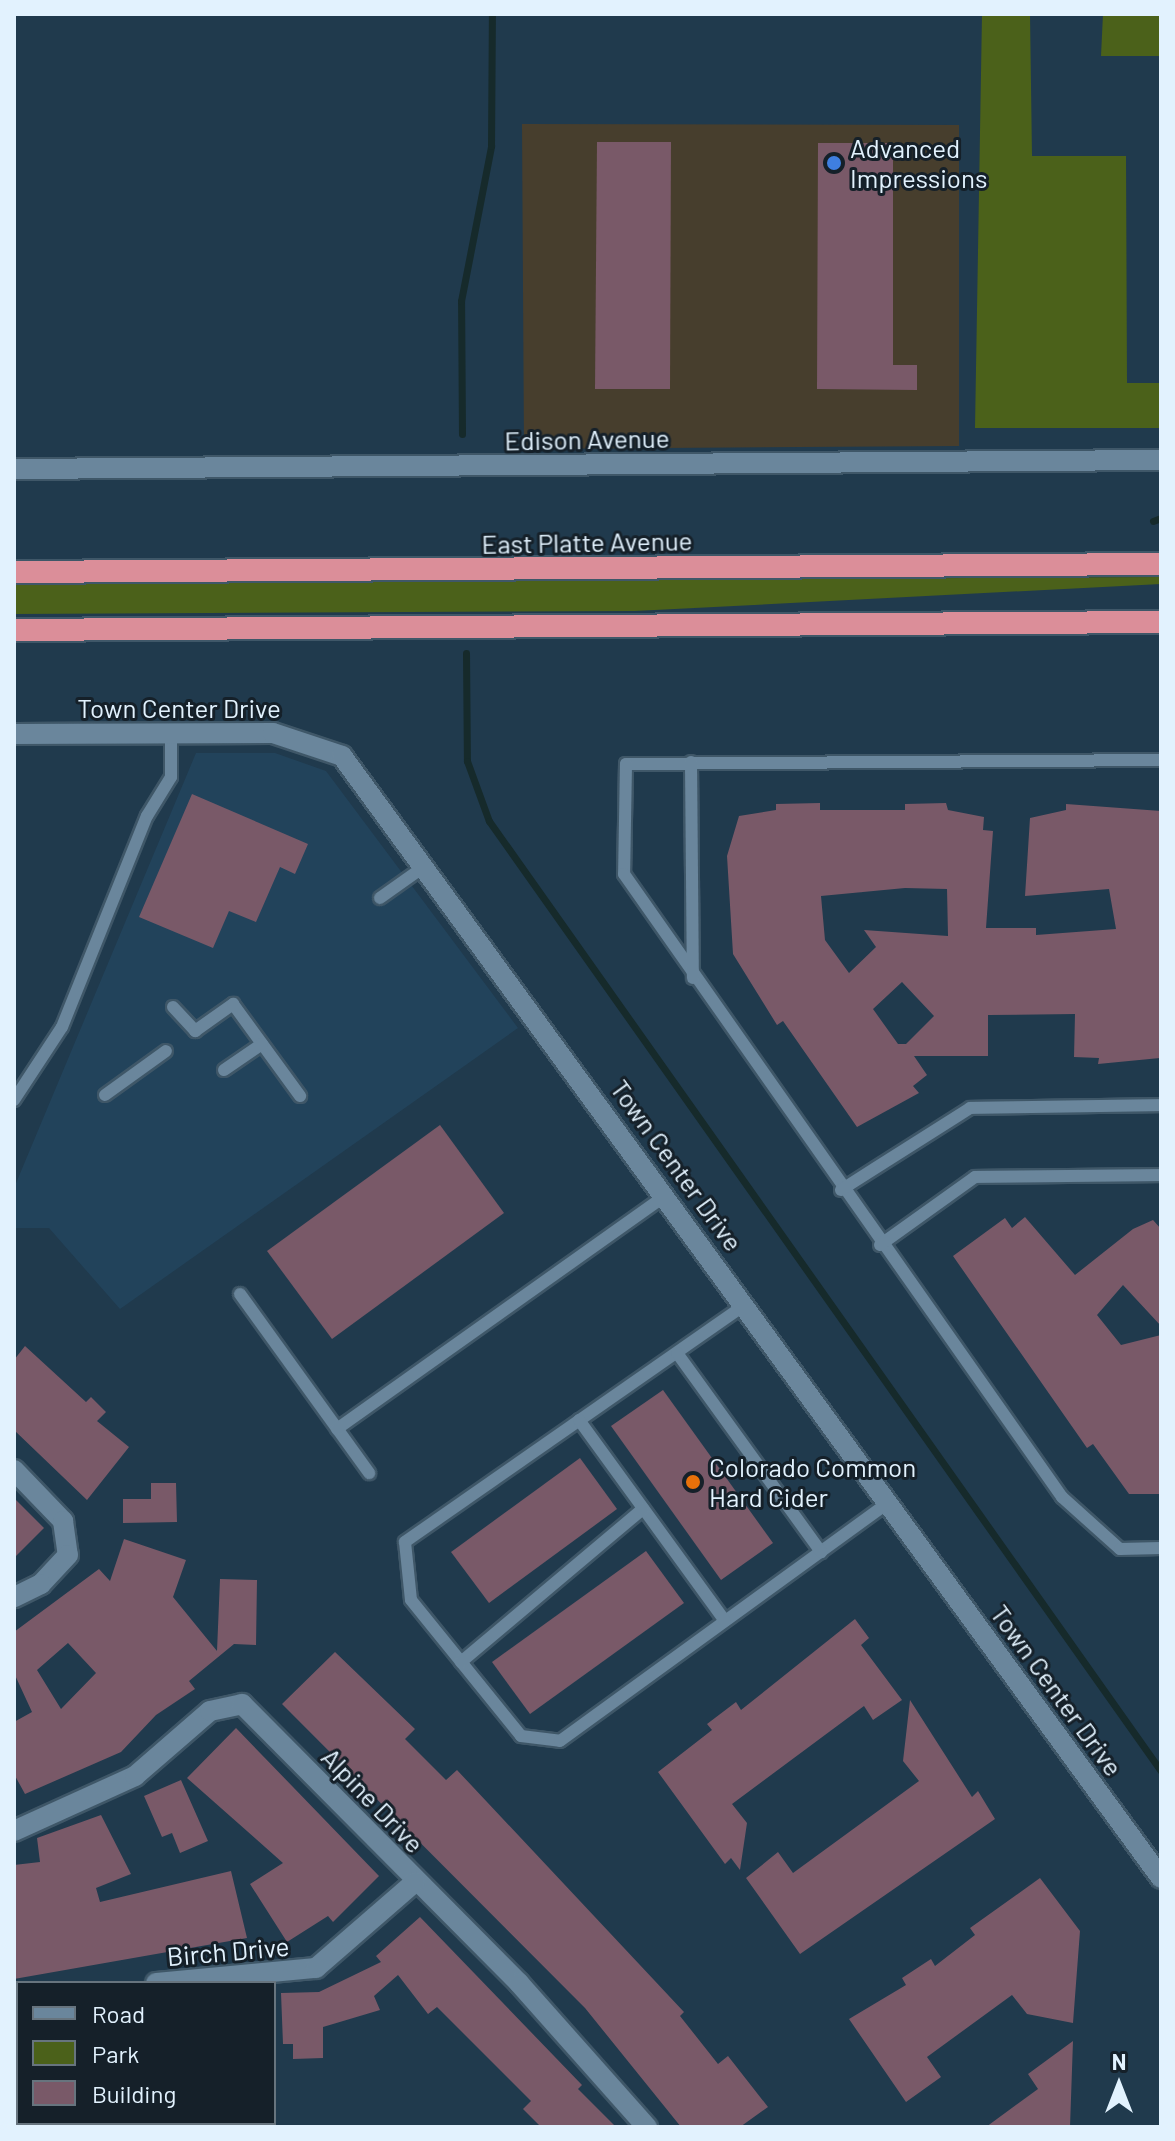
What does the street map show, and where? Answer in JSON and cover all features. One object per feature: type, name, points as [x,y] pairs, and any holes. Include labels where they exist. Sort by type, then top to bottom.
[{"type":"highway","name":"East Platte Avenue","points":[[14,572],[388,572],[1161,564]]},
{"type":"highway","points":[[14,630],[1161,622]]},
{"type":"street","name":"Edison Avenue","points":[[14,469],[1161,460]]},
{"type":"street","name":"Town Center Drive","points":[[14,734],[273,733],[317,742],[364,777],[425,866],[1161,1878]]},
{"type":"street","points":[[14,1470],[63,1521],[68,1555],[50,1578],[14,1597]]},
{"type":"street","name":"Alpine Drive","points":[[14,1831],[135,1776],[210,1711],[242,1704],[415,1882],[519,1983],[647,2127]]},
{"type":"street","name":"Birch Drive","points":[[177,1981],[316,1968],[415,1882]]},
{"type":"lane","points":[[14,1100],[62,1027],[147,816],[171,777],[171,733]]},
{"type":"lane","points":[[1161,760],[626,764],[624,874],[693,980],[1062,1497],[1120,1549],[1161,1548]]},
{"type":"lane","points":[[691,762],[693,980]]},
{"type":"lane","points":[[380,898],[425,866]]},
{"type":"lane","points":[[173,1007],[195,1031],[233,1004],[300,1096]]},
{"type":"lane","points":[[224,1070],[262,1044]]},
{"type":"lane","points":[[105,1095],[166,1051]]},
{"type":"lane","points":[[841,1190],[970,1108],[1161,1105]]},
{"type":"lane","points":[[880,1245],[975,1177],[1161,1175]]},
{"type":"lane","points":[[337,1429],[666,1195]]},
{"type":"lane","points":[[240,1294],[369,1473]]},
{"type":"lane","points":[[746,1304],[405,1542],[411,1600],[521,1736],[560,1741],[889,1502]]},
{"type":"lane","points":[[677,1353],[821,1552]]},
{"type":"lane","points":[[579,1420],[725,1621]]},
{"type":"lane","points":[[461,1662],[643,1509]]},
{"type":"shaded area","points":[[522,124],[959,125],[959,446],[524,449]]},
{"type":"shaded area","points":[[196,753],[275,753],[326,771],[518,1028],[120,1309],[49,1228],[14,1228],[14,1188]]},
{"type":"green space","points":[[982,14],[1030,14],[1032,156],[1126,156],[1127,383],[1161,383],[1161,428],[975,428]]},
{"type":"green space","points":[[1103,14],[1161,14],[1161,56],[1101,56]]},
{"type":"green space","points":[[1161,577],[1161,584],[635,611],[14,614],[14,583]]},
{"type":"building","points":[[597,142],[671,142],[670,389],[595,389]]},
{"type":"building","points":[[818,143],[893,143],[893,365],[917,365],[917,390],[817,389]]},
{"type":"building","points":[[192,794],[308,844],[295,874],[280,867],[256,922],[229,911],[213,948],[139,917]]},
{"type":"building","points":[[820,803],[820,810],[905,810],[905,804],[946,803],[948,810],[984,817],[983,830],[993,831],[986,928],[1036,928],[1036,935],[1116,929],[1109,889],[1025,896],[1030,818],[1066,810],[1066,804],[1161,811],[1160,1058],[1098,1064],[1099,1058],[1074,1057],[1075,1014],[988,1015],[988,1056],[914,1056],[927,1075],[913,1086],[919,1093],[857,1127],[783,1021],[777,1025],[733,954],[727,856],[739,816],[776,810],[776,804]],"holes":[[[905,888],[947,889],[948,936],[864,930],[876,947],[849,973],[825,940],[821,896]],[[902,982],[934,1016],[906,1044],[898,1044],[873,1009]]]},
{"type":"building","points":[[440,1125],[504,1213],[332,1339],[267,1251]]},
{"type":"building","points":[[1025,1217],[1075,1275],[1133,1229],[1153,1220],[1161,1229],[1161,1326],[1123,1285],[1097,1315],[1121,1345],[1161,1335],[1161,1494],[1129,1494],[1093,1444],[1087,1448],[953,1256],[1005,1218],[1012,1228]]},
{"type":"building","points":[[25,1346],[86,1402],[91,1397],[106,1412],[97,1421],[129,1447],[87,1500],[14,1430],[14,1360]]},
{"type":"building","points":[[663,1390],[773,1543],[721,1580],[611,1426]]},
{"type":"building","points":[[580,1458],[617,1509],[489,1603],[451,1552]]},
{"type":"building","points":[[151,1483],[176,1483],[177,1522],[123,1523],[123,1499],[151,1499]]},
{"type":"building","points":[[14,1498],[44,1528],[14,1558]]},
{"type":"building","points":[[124,1539],[186,1560],[173,1597],[217,1651],[220,1579],[257,1580],[256,1645],[234,1644],[189,1681],[195,1689],[156,1715],[121,1752],[25,1794],[14,1774],[14,1722],[32,1712],[14,1673],[14,1632],[99,1569],[110,1581]],"holes":[[[68,1643],[96,1673],[61,1709],[37,1670]]]},
{"type":"building","points":[[646,1551],[684,1603],[530,1714],[492,1662]]},
{"type":"building","points":[[855,1619],[869,1638],[861,1645],[902,1700],[873,1720],[864,1706],[732,1804],[747,1823],[740,1870],[731,1858],[725,1864],[658,1772],[712,1730],[707,1724],[736,1702],[741,1710]]},
{"type":"building","points":[[335,1652],[415,1729],[405,1739],[446,1780],[457,1770],[684,2012],[680,2016],[718,2064],[728,2056],[768,2107],[740,2127],[681,2127],[585,2008],[282,1704]]},
{"type":"building","points":[[910,1700],[972,1797],[978,1791],[995,1819],[800,1954],[746,1878],[778,1852],[793,1873],[919,1781],[903,1761]]},
{"type":"building","points":[[236,1728],[379,1876],[333,1922],[328,1916],[287,1942],[250,1884],[283,1863],[187,1778]]},
{"type":"building","points":[[181,1780],[208,1841],[180,1853],[172,1833],[162,1837],[144,1796]]},
{"type":"building","points":[[101,1815],[131,1874],[96,1888],[100,1902],[231,1871],[247,1938],[14,1979],[14,1865],[40,1862],[37,1838]]},
{"type":"building","points":[[1040,1878],[1080,1931],[1073,2023],[1027,2014],[1012,1995],[927,2057],[941,2077],[906,2102],[849,2019],[906,1985],[902,1978],[931,1959],[935,1966],[975,1935],[970,1928]]},
{"type":"building","points":[[420,1917],[582,2085],[578,2089],[616,2127],[541,2127],[523,2109],[531,2101],[437,2007],[428,2014],[398,1975],[374,1996],[380,2010],[323,2027],[323,2058],[293,2059],[293,2044],[283,2044],[281,1993],[319,1992],[381,1962],[376,1956]]},
{"type":"building","points":[[1073,2041],[1070,2127],[986,2127],[1038,2089],[1028,2074]]},
{"type":"waterway","points":[[462,434],[461,301],[491,146],[492,14]]},
{"type":"waterway","points":[[1153,521],[1161,518]]},
{"type":"waterway","points":[[466,653],[467,761],[489,821],[1161,1771]]},
{"type":"place","name":"Advanced Impressions","points":[[834,163]]},
{"type":"place","name":"Colorado Common Hard Cider","points":[[693,1482]]}]
